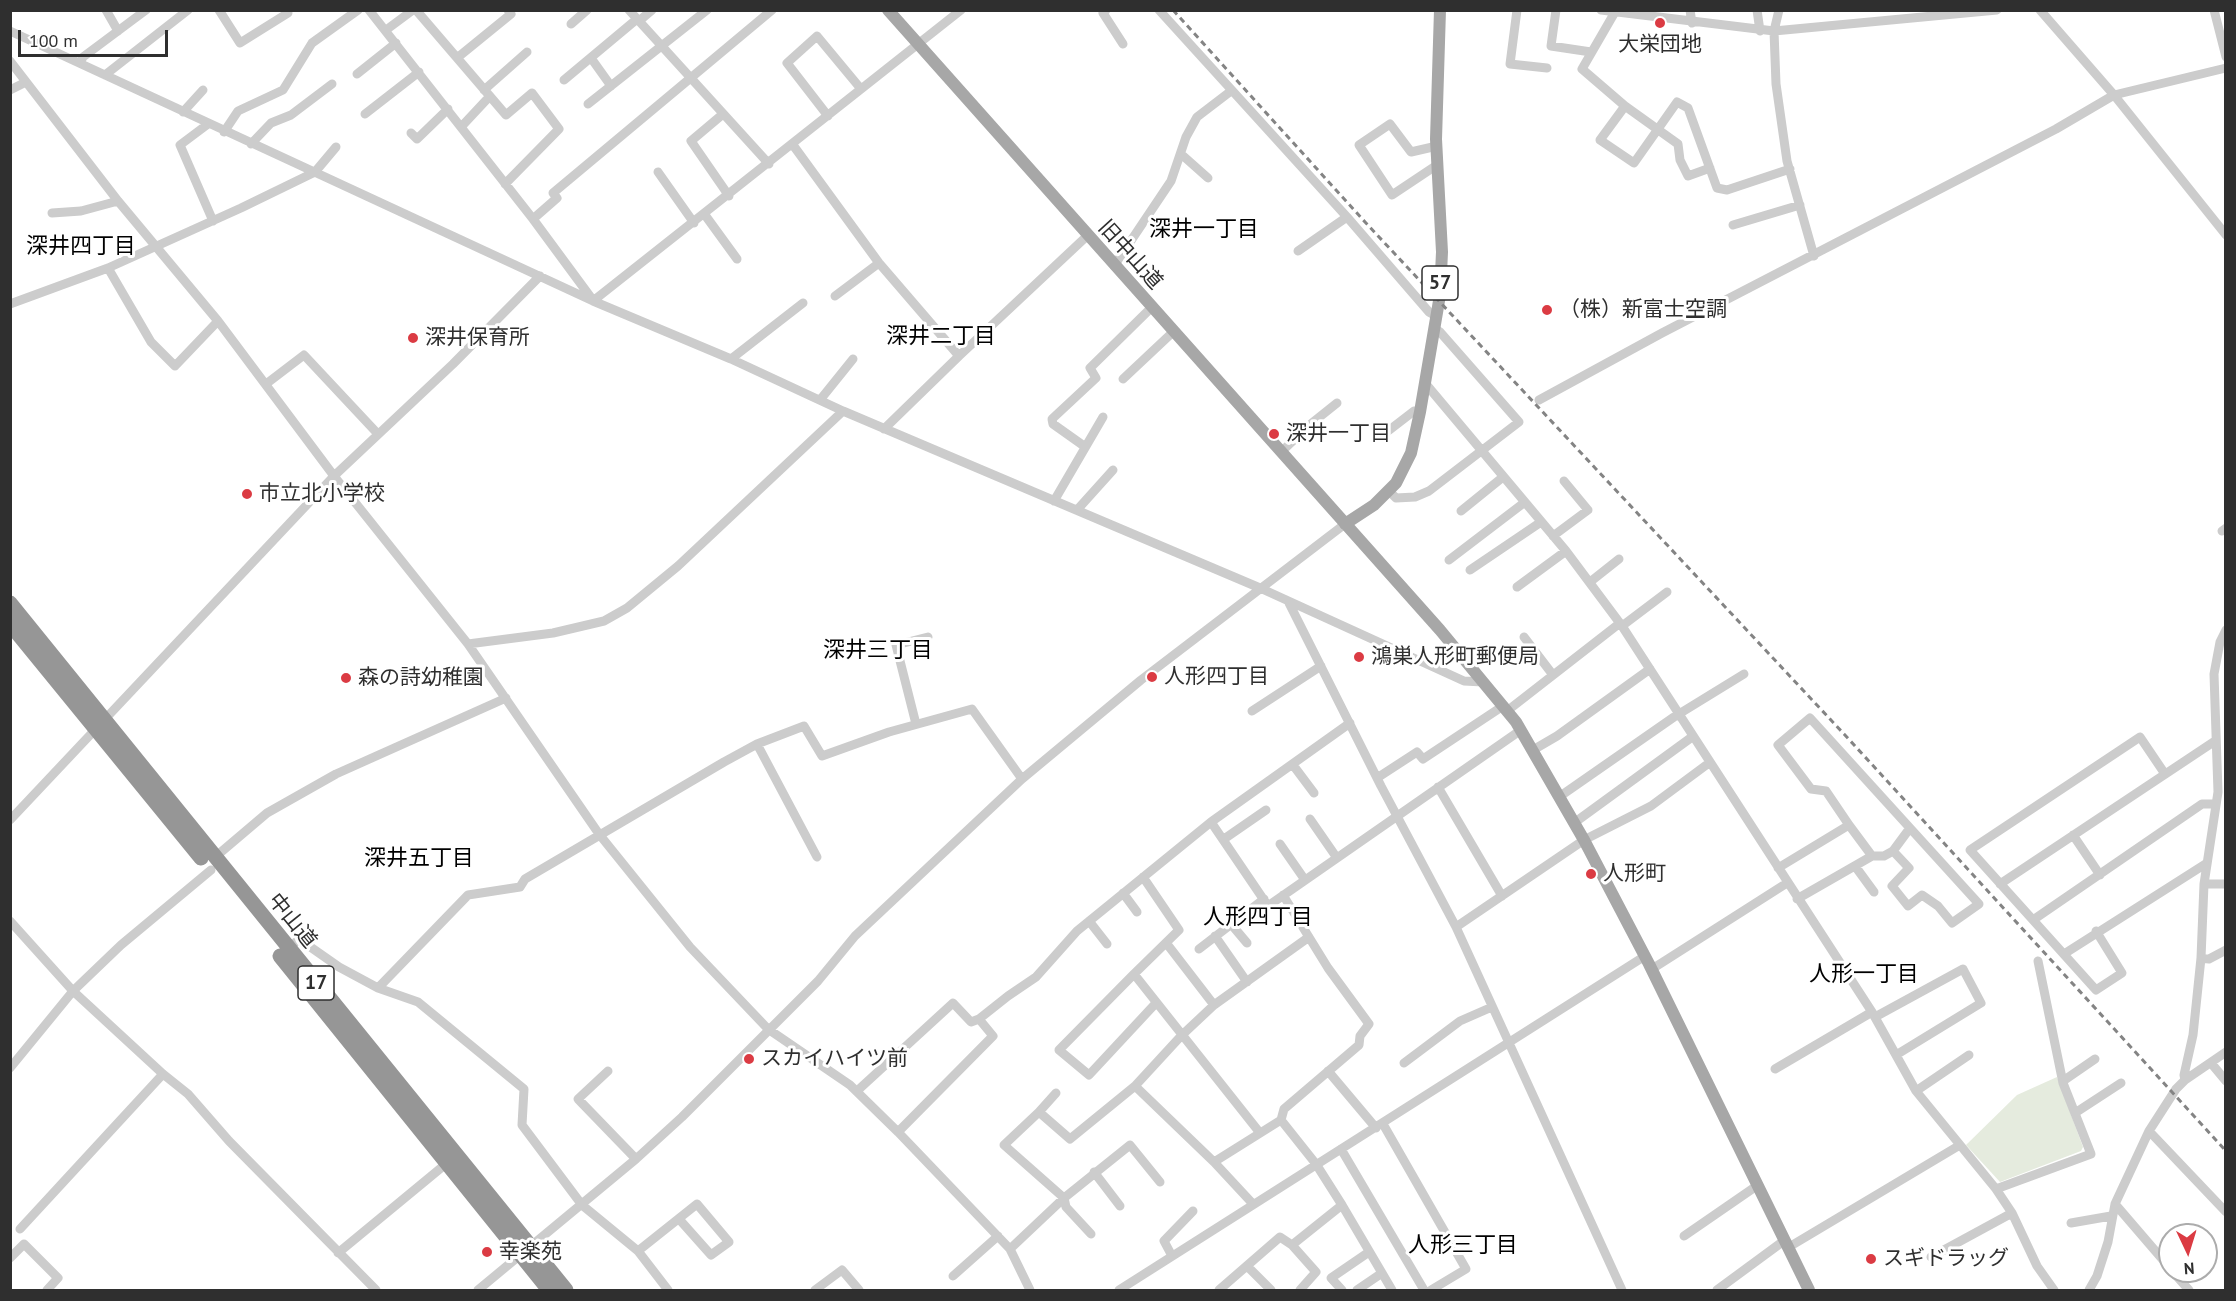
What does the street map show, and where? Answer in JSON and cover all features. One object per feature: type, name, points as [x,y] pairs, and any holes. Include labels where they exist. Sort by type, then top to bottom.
[{"type":"highway","name":"中山道","points":[[10,603],[98,724]]},
{"type":"highway","name":"中山道","points":[[10,624],[98,724],[212,864],[447,1163],[525,1250],[566,1290]]},
{"type":"highway","name":"中山道","points":[[212,864],[288,949],[525,1250],[549,1290]]},
{"type":"main road","name":"旧中山道","points":[[888,10],[1345,524],[1483,682],[1521,730],[1584,840],[1652,969],[1809,1290]]},
{"type":"main road","name":"57","points":[[1345,524],[1389,491],[1407,462],[1420,412],[1435,322],[1442,252],[1437,165],[1440,10]]},
{"type":"street","points":[[106,10],[118,31]]},
{"type":"street","points":[[80,63],[83,57],[146,10]]},
{"type":"street","points":[[105,75],[188,10]]},
{"type":"street","points":[[219,10],[240,43],[288,14]]},
{"type":"street","points":[[224,132],[238,111],[283,90],[312,43],[358,10]]},
{"type":"street","points":[[369,10],[462,126],[593,301]]},
{"type":"street","points":[[386,30],[415,10],[506,115],[532,93],[559,129],[505,184]]},
{"type":"street","points":[[457,58],[511,14],[508,10]]},
{"type":"street","points":[[571,24],[587,10]]},
{"type":"street","points":[[629,10],[769,164]]},
{"type":"street","points":[[564,80],[652,10]]},
{"type":"street","points":[[533,219],[557,198],[553,193],[772,10]]},
{"type":"street","points":[[593,301],[729,196],[961,10]]},
{"type":"street","points":[[1106,10],[1103,13],[1123,44]]},
{"type":"street","points":[[1159,10],[1347,217],[1429,312],[1440,332],[1520,422],[1429,491],[1415,497],[1396,498],[1389,491]]},
{"type":"street","points":[[1517,10],[1510,64],[1547,68]]},
{"type":"street","points":[[1556,10],[1551,46],[1591,51]]},
{"type":"street","points":[[1601,10],[1628,12],[1692,23],[1774,31],[1997,10]]},
{"type":"street","points":[[1690,10],[1692,23]]},
{"type":"street","points":[[1757,10],[1760,30]]},
{"type":"street","points":[[1779,10],[1774,31],[1776,84],[1790,169],[1814,256]]},
{"type":"street","points":[[2040,10],[2114,96],[2226,235]]},
{"type":"street","points":[[2214,10],[2226,57]]},
{"type":"street","points":[[588,104],[704,11]]},
{"type":"street","points":[[1615,12],[1582,69],[1625,106],[1678,144],[1680,160],[1688,176],[1710,168]]},
{"type":"street","points":[[10,32],[593,301],[731,359],[884,429],[1260,588],[1464,681],[1483,682]]},
{"type":"street","points":[[828,116],[787,63],[817,36],[861,89]]},
{"type":"street","points":[[357,74],[396,43]]},
{"type":"street","points":[[462,126],[487,93],[527,52]]},
{"type":"street","points":[[591,58],[611,86]]},
{"type":"street","points":[[10,61],[118,201],[218,321],[334,476],[468,644],[599,834],[690,947],[768,1029],[857,1091],[898,1132],[1010,1249],[1026,1288]]},
{"type":"street","points":[[1539,400],[1662,333],[2056,129],[2114,96],[2226,68]]},
{"type":"street","points":[[365,114],[419,72]]},
{"type":"street","points":[[10,90],[26,82]]},
{"type":"street","points":[[250,144],[271,123],[291,115],[332,84]]},
{"type":"street","points":[[183,112],[203,90]]},
{"type":"street","points":[[1114,266],[1171,181],[1186,137],[1197,117],[1231,91]]},
{"type":"street","points":[[1625,106],[1600,140],[1634,163],[1677,102],[1688,108],[1717,188],[1727,190],[1790,169]]},
{"type":"street","points":[[411,133],[417,139],[448,109]]},
{"type":"street","points":[[723,114],[691,141],[729,196]]},
{"type":"street","points":[[208,124],[180,144],[213,221]]},
{"type":"street","points":[[1437,146],[1411,152],[1390,124],[1359,145],[1392,195],[1437,165]]},
{"type":"street","points":[[793,145],[879,263],[959,356]]},
{"type":"street","points":[[10,304],[108,268],[157,247],[315,172],[336,147]]},
{"type":"street","points":[[1181,154],[1208,178]]},
{"type":"street","points":[[658,172],[694,223]]},
{"type":"street","points":[[52,213],[81,211],[118,201]]},
{"type":"street","points":[[1733,225],[1800,206]]},
{"type":"street","points":[[705,214],[737,259]]},
{"type":"street","points":[[1298,251],[1347,217]]},
{"type":"street","points":[[884,429],[1087,236]]},
{"type":"street","points":[[835,296],[879,263]]},
{"type":"street","points":[[108,268],[151,342],[176,366],[218,321]]},
{"type":"street","points":[[10,820],[334,476],[377,433],[453,364],[540,276]]},
{"type":"street","points":[[731,359],[803,303]]},
{"type":"street","points":[[1084,446],[1053,424],[1052,419],[1096,378],[1090,368],[1151,308]]},
{"type":"street","points":[[1123,379],[1173,332]]},
{"type":"street","points":[[266,384],[304,355],[377,433]]},
{"type":"street","points":[[820,400],[853,359]]},
{"type":"street","points":[[1425,383],[1566,551],[1621,625],[1873,1014],[1916,1091],[1996,1189],[2012,1213],[2037,1266],[2054,1290]]},
{"type":"street","points":[[1281,452],[1311,423],[1337,404]]},
{"type":"street","points":[[468,644],[553,633],[604,621],[627,608],[663,580],[843,411]]},
{"type":"street","points":[[1379,438],[1414,411],[1420,412]]},
{"type":"street","points":[[1054,501],[1103,417]]},
{"type":"street","points":[[1077,510],[1113,470]]},
{"type":"street","points":[[1461,512],[1503,477]]},
{"type":"street","points":[[1553,536],[1588,510],[1564,481]]},
{"type":"street","points":[[1449,560],[1525,502]]},
{"type":"street","points":[[1470,570],[1541,522]]},
{"type":"street","points":[[478,1290],[636,1160],[818,981],[855,936],[1022,779],[1090,720],[1345,524]]},
{"type":"street","points":[[1517,587],[1566,551]]},
{"type":"street","points":[[1590,582],[1619,559]]},
{"type":"street","points":[[1377,778],[1417,752],[1423,759],[1505,708],[1667,592]]},
{"type":"street","points":[[1289,603],[1377,778],[1456,927],[1622,1290]]},
{"type":"street","points":[[2185,1080],[2184,1075],[2193,1035],[2201,958],[2204,884],[2216,804],[2222,792],[2215,741],[2214,674],[2220,642],[2226,630]]},
{"type":"street","points":[[916,724],[896,645],[928,637]]},
{"type":"street","points":[[1524,637],[1553,675]]},
{"type":"street","points":[[1252,711],[1321,666]]},
{"type":"street","points":[[1533,750],[1557,736],[1650,669]]},
{"type":"street","points":[[1559,797],[1744,674]]},
{"type":"street","points":[[10,1068],[73,991],[267,813],[336,774],[506,698]]},
{"type":"street","points":[[378,988],[468,895],[520,886],[525,879],[599,834],[757,744],[804,726],[822,756],[916,724],[972,709],[1022,779]]},
{"type":"street","points":[[2215,713],[2226,712]]},
{"type":"street","points":[[1872,856],[1826,790],[1811,789],[1778,745],[1810,718],[1979,904],[1952,923],[1938,906],[1922,895],[1908,906],[1893,885],[1908,868],[1893,850]]},
{"type":"street","points":[[857,1091],[953,1003],[971,1023],[1036,977],[1089,921],[1123,893],[1211,822],[1350,723]]},
{"type":"street","points":[[1211,822],[1268,906],[1521,730]]},
{"type":"street","points":[[1574,823],[1692,737]]},
{"type":"street","points":[[2096,931],[2122,973],[2096,990],[1970,850],[2139,737],[2165,774]]},
{"type":"street","points":[[2000,884],[2215,741]]},
{"type":"street","points":[[757,744],[818,857]]},
{"type":"street","points":[[1456,927],[1584,840],[1651,806],[1709,763]]},
{"type":"street","points":[[1293,765],[1314,793]]},
{"type":"street","points":[[1438,787],[1502,896]]},
{"type":"street","points":[[2033,920],[2202,804],[2216,804]]},
{"type":"street","points":[[1224,839],[1266,810]]},
{"type":"street","points":[[1310,819],[1337,858]]},
{"type":"street","points":[[1778,868],[1849,825]]},
{"type":"street","points":[[1797,899],[1872,856],[1884,856],[1893,850],[1910,828]]},
{"type":"street","points":[[2073,835],[2100,875]]},
{"type":"street","points":[[1280,844],[1305,880]]},
{"type":"street","points":[[2064,954],[2096,931],[2207,863]]},
{"type":"street","points":[[1855,866],[1874,892]]},
{"type":"street","points":[[1143,877],[1179,930],[1059,1050],[1089,1075],[1156,1003]]},
{"type":"street","points":[[1652,969],[1787,883]]},
{"type":"street","points":[[2204,884],[2226,884]]},
{"type":"street","points":[[1123,893],[1137,912]]},
{"type":"street","points":[[1214,1162],[1281,1120],[1284,1109],[1359,1045],[1360,1036],[1369,1024],[1283,895]]},
{"type":"street","points":[[1199,949],[1264,899]]},
{"type":"street","points":[[10,921],[73,991],[188,1094],[229,1141],[376,1290]]},
{"type":"street","points":[[1089,921],[1107,944]]},
{"type":"street","points":[[1231,924],[1247,943]]},
{"type":"street","points":[[1215,936],[1247,982]]},
{"type":"street","points":[[1039,1112],[1070,1139],[1135,1086],[1181,1036],[1214,1005],[1309,937]]},
{"type":"street","points":[[288,949],[299,939],[339,967],[378,988],[418,1002],[524,1089],[522,1125],[582,1205],[638,1251],[668,1290]]},
{"type":"street","points":[[1167,944],[1214,1005]]},
{"type":"street","points":[[2201,958],[2209,959],[2226,950]]},
{"type":"street","points":[[1119,1290],[1510,1044],[1645,956]]},
{"type":"street","points":[[1996,1189],[2091,1154],[2063,1081],[2038,961]]},
{"type":"street","points":[[1775,1069],[1873,1014],[1963,969],[1981,1003],[1896,1055]]},
{"type":"street","points":[[1134,974],[1260,1133]]},
{"type":"street","points":[[1404,1063],[1460,1021],[1492,1007]]},
{"type":"street","points":[[898,1132],[993,1036],[979,1019]]},
{"type":"street","points":[[2089,1290],[2097,1276],[2108,1242],[2115,1204],[2149,1131],[2173,1093],[2185,1080],[2226,1052]]},
{"type":"street","points":[[1916,1091],[1969,1055]]},
{"type":"street","points":[[2063,1081],[2095,1059]]},
{"type":"street","points":[[2211,1063],[2226,1081]]},
{"type":"street","points":[[608,1071],[578,1099],[636,1160]]},
{"type":"street","points":[[1328,1071],[1380,1126],[1466,1269],[1431,1290]]},
{"type":"street","points":[[20,1228],[163,1074]]},
{"type":"street","points":[[2075,1113],[2121,1083]]},
{"type":"street","points":[[1135,1086],[1214,1162],[1253,1204]]},
{"type":"street","points":[[1056,1093],[1004,1145],[1064,1198],[1066,1207],[1091,1234]]},
{"type":"street","points":[[1281,1120],[1316,1164],[1392,1290]]},
{"type":"street","points":[[2149,1131],[2226,1212]]},
{"type":"street","points":[[1010,1249],[1064,1198],[1130,1145],[1160,1182]]},
{"type":"street","points":[[1717,1290],[1787,1243],[1960,1145]]},
{"type":"street","points":[[1341,1149],[1424,1290]]},
{"type":"street","points":[[338,1253],[447,1163]]},
{"type":"street","points":[[1095,1172],[1120,1206]]},
{"type":"street","points":[[1684,1236],[1758,1185]]},
{"type":"street","points":[[638,1251],[697,1204],[729,1242],[711,1255],[679,1219]]},
{"type":"street","points":[[2115,1204],[2158,1255]]},
{"type":"street","points":[[1292,1245],[1342,1205]]},
{"type":"street","points":[[1172,1256],[1164,1241],[1193,1211]]},
{"type":"street","points":[[1931,1257],[2012,1213]]},
{"type":"street","points":[[2071,1223],[2111,1216]]},
{"type":"street","points":[[953,1276],[998,1236]]},
{"type":"street","points":[[1219,1290],[1280,1237],[1292,1245],[1316,1272],[1300,1290]]},
{"type":"street","points":[[10,1258],[24,1244],[58,1278],[47,1290]]},
{"type":"street","points":[[1342,1290],[1331,1278],[1369,1252]]},
{"type":"street","points":[[1247,1266],[1271,1290]]},
{"type":"street","points":[[815,1290],[842,1270],[859,1290]]},
{"type":"street","points":[[1357,1290],[1382,1273]]},
{"type":"shaded area","points":[[2057,1077],[2083,1147],[2081,1151],[2000,1182],[1966,1145],[2017,1095]]},
{"type":"railway","points":[[1173,10],[1365,222],[1844,734],[2226,1151]]},
{"type":"place","name":"大栄団地","points":[[1660,23]]},
{"type":"place","name":"（株）新富士空調","points":[[1547,310]]},
{"type":"place","name":"深井保育所","points":[[413,338]]},
{"type":"place","name":"深井一丁目","points":[[1274,434]]},
{"type":"place","name":"市立北小学校","points":[[247,494]]},
{"type":"place","name":"鴻巣人形町郵便局","points":[[1359,657]]},
{"type":"place","name":"人形四丁目","points":[[1152,677]]},
{"type":"place","name":"森の詩幼稚園","points":[[346,678]]},
{"type":"place","name":"人形町","points":[[1591,874]]},
{"type":"place","name":"スカイハイツ前","points":[[749,1059]]},
{"type":"place","name":"幸楽苑","points":[[487,1252]]},
{"type":"place","name":"スギドラッグ","points":[[1871,1259]]},
{"type":"district","name":"深井一丁目","points":[[1204,230]]},
{"type":"district","name":"深井四丁目","points":[[81,247]]},
{"type":"district","name":"深井二丁目","points":[[941,337]]},
{"type":"district","name":"深井三丁目","points":[[878,651]]},
{"type":"district","name":"深井五丁目","points":[[419,859]]},
{"type":"district","name":"人形四丁目","points":[[1258,918]]},
{"type":"district","name":"人形一丁目","points":[[1864,975]]},
{"type":"district","name":"人形三丁目","points":[[1463,1246]]}]
